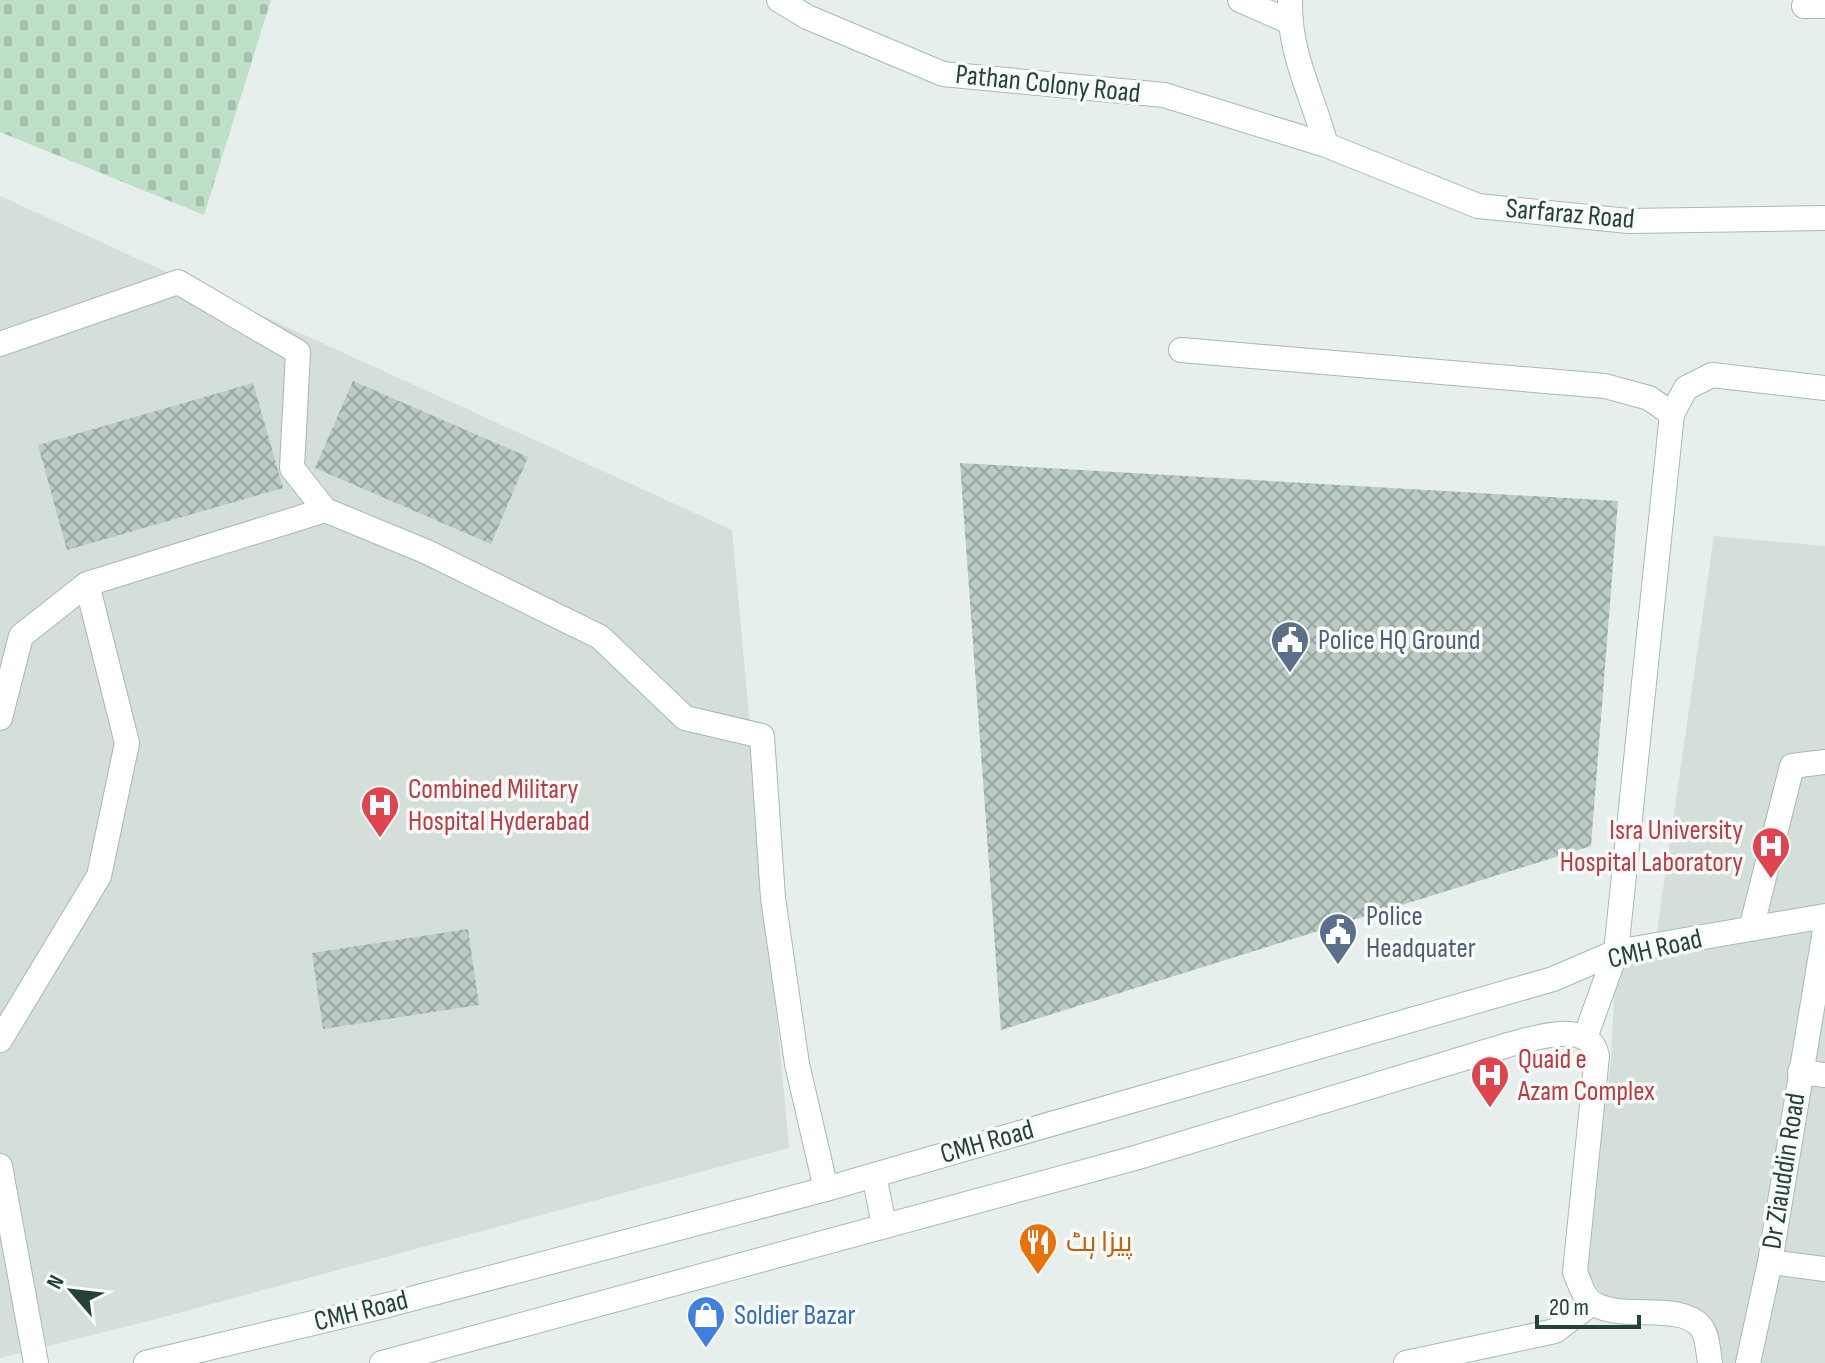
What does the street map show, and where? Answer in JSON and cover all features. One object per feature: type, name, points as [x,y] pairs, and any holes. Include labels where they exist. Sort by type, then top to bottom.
[{"type":"street","name":"Pathan Colony Road","points":[[779,0],[808,8],[943,74],[1164,95],[1326,145]]},
{"type":"street","points":[[1240,0],[1290,11],[1295,55],[1326,145]]},
{"type":"street","name":"Sarfaraz Road","points":[[1326,145],[1478,206],[1629,221],[1825,218]]},
{"type":"street","points":[[0,344],[178,282],[298,352],[292,468],[325,510],[427,552],[600,637],[685,718],[762,736],[773,898],[797,1064],[826,1189]]},
{"type":"street","points":[[1181,350],[1605,386],[1649,398],[1672,414]]},
{"type":"street","points":[[1710,1363],[1701,1327],[1687,1317],[1612,1310],[1592,1303],[1575,1272],[1597,1068],[1595,1047],[1585,1038],[1616,952],[1672,414],[1686,388],[1712,375],[1825,388]]},
{"type":"street","points":[[0,718],[21,636],[87,584],[325,510]]},
{"type":"street","points":[[0,1040],[99,876],[127,743],[87,584]]},
{"type":"street","points":[[1751,929],[1792,766],[1825,762]]},
{"type":"street","name":"CMH Road","points":[[146,1363],[388,1305],[826,1189],[1553,979],[1616,952],[1825,916]]},
{"type":"street","name":"Dr Ziauddin Road","points":[[1748,1363],[1770,1262],[1825,930]]},
{"type":"street","name":"CMH Road","points":[[382,1363],[1135,1158],[1508,1045],[1561,1034],[1585,1038]]},
{"type":"street","points":[[1800,1072],[1825,1075]]},
{"type":"street","points":[[0,1166],[36,1363]]},
{"type":"street","points":[[874,1175],[884,1225]]},
{"type":"street","points":[[1770,1262],[1825,1269]]},
{"type":"street","points":[[1406,1363],[1555,1331],[1592,1303]]},
{"type":"shaded area","name":"Combined Military Hospital Hyderabad","points":[[0,196],[732,530],[789,1148],[149,1321],[0,1358]]},
{"type":"shaded area","points":[[1714,536],[1825,546],[1825,1363],[1710,1363],[1691,1326],[1606,1299],[1589,1276],[1585,1248],[1611,1059],[1616,952],[1655,945]]},
{"type":"green space","points":[[0,0],[271,0],[204,215],[0,132]]},
{"type":"building","points":[[353,381],[528,457],[491,544],[315,468]]},
{"type":"building","points":[[253,383],[283,488],[67,550],[38,445]]},
{"type":"building","name":"Police HQ Ground","points":[[960,463],[1618,501],[1591,846],[1001,1030]]},
{"type":"building","points":[[468,929],[479,1005],[323,1029],[312,953]]},
{"type":"place","name":"Police HQ Ground","points":[[1290,674]]},
{"type":"place","name":"Combined Military Hospital Hyderabad","points":[[380,839]]},
{"type":"place","name":"Isra University Hospital Laboratory","points":[[1771,880]]},
{"type":"place","name":"Police Headquater","points":[[1338,966]]},
{"type":"place","name":"Quaid e Azam Complex","points":[[1490,1109]]},
{"type":"place","name":"پیزا ہٹ","points":[[1038,1276]]},
{"type":"place","name":"Soldier Bazar","points":[[706,1349]]}]
